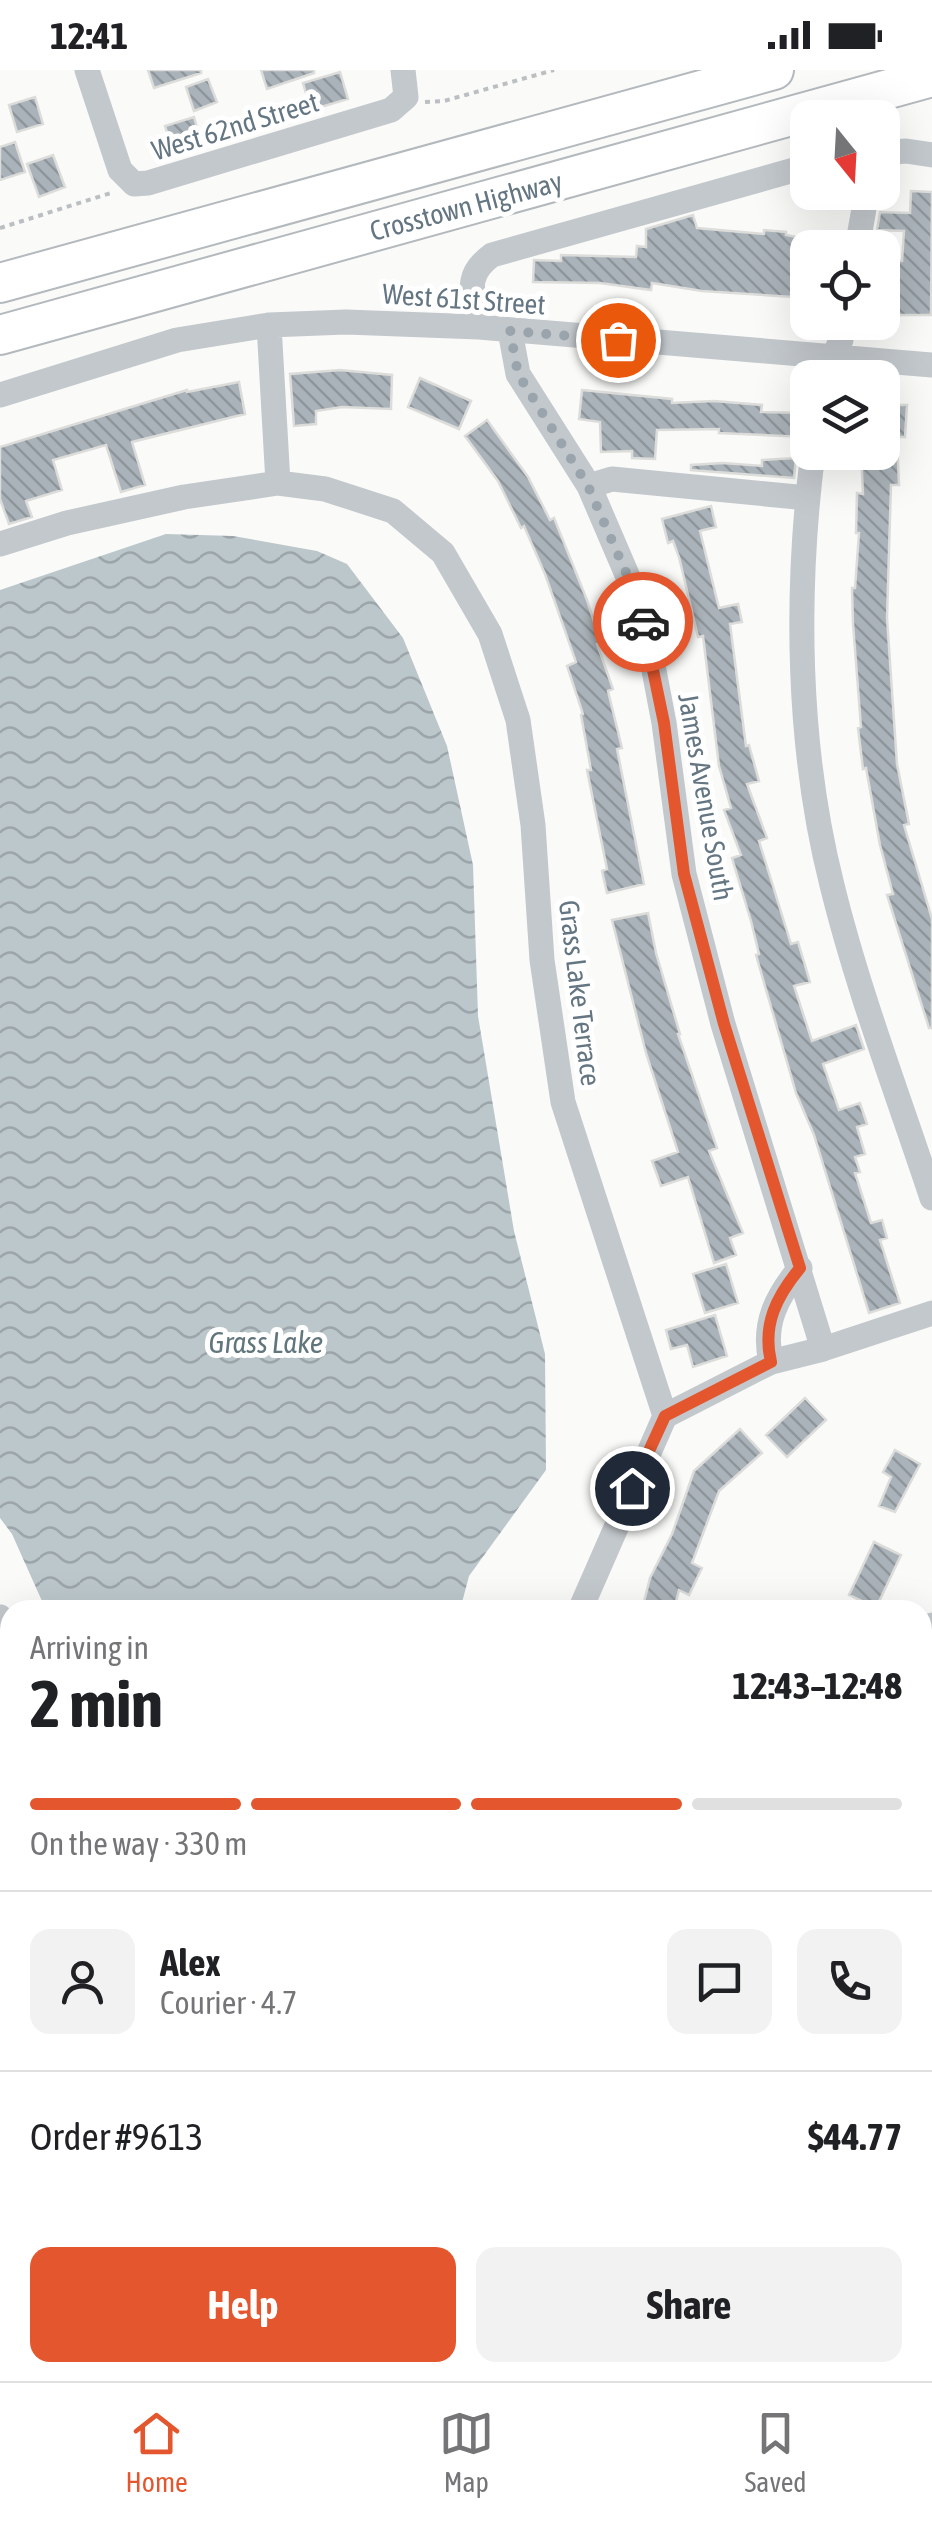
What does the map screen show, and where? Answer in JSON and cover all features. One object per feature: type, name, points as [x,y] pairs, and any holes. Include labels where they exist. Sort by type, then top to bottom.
[{"type":"highway","name":"Crosstown Highway","points":[[0,282],[774,70]]},
{"type":"highway","name":"Crosstown Highway","points":[[10,334],[932,79]]},
{"type":"highway","points":[[0,264],[185,232]]},
{"type":"street","points":[[88,70],[120,170],[134,184]]},
{"type":"street","points":[[403,70],[406,97]]},
{"type":"street","name":"West 62nd Street","points":[[134,184],[391,110],[406,97]]},
{"type":"street","points":[[900,152],[932,155]]},
{"type":"street","points":[[478,328],[472,282],[476,267],[492,255],[790,171]]},
{"type":"street","name":"West 61st Street","points":[[0,395],[178,340],[269,325],[346,322],[478,328],[790,363]]},
{"type":"street","points":[[269,325],[278,483]]},
{"type":"street","name":"James Avenue South","points":[[510,331],[518,374],[588,486],[631,584],[648,639],[664,723],[684,874],[724,1024],[823,1349]]},
{"type":"street","name":"West 61st Street","points":[[900,366],[932,365]]},
{"type":"street","points":[[811,470],[801,638],[814,792],[831,883],[852,956],[932,1198]]},
{"type":"street","points":[[588,486],[612,479],[807,498]]},
{"type":"street","name":"Grass Lake Terrace","points":[[0,544],[67,523],[167,501],[278,483],[325,489],[393,511],[444,552],[490,634],[518,720],[533,825],[542,960],[563,1102],[665,1416]]},
{"type":"street","points":[[771,1362],[767,1331],[780,1292],[800,1268]]},
{"type":"street","points":[[584,1600],[665,1416],[771,1362],[932,1313]]},
{"type":"path","points":[[406,97],[428,103],[444,102],[554,70]]},
{"type":"path","points":[[0,228],[92,201],[134,184]]},
{"type":"water","name":"Grass Lake","points":[[166,534],[233,536],[317,551],[347,564],[403,638],[447,746],[473,865],[478,1016],[514,1231],[545,1354],[546,1470],[469,1576],[463,1600],[42,1600],[12,1534],[0,1518],[0,590]]},
{"type":"building","points":[[148,70],[201,70],[201,73],[154,88]]},
{"type":"building","points":[[261,70],[314,70],[314,73],[267,89]]},
{"type":"building","points":[[340,72],[348,99],[311,110],[303,83]]},
{"type":"building","points":[[208,79],[217,102],[194,111],[186,87]]},
{"type":"building","points":[[35,97],[43,124],[17,132],[9,105]]},
{"type":"building","points":[[194,117],[202,145],[174,154],[165,126]]},
{"type":"building","points":[[15,142],[25,172],[0,180],[0,147]]},
{"type":"building","points":[[53,155],[65,187],[39,197],[27,164]]},
{"type":"building","points":[[911,191],[932,192],[931,315],[900,315],[904,231],[877,230],[880,212],[910,213]]},
{"type":"building","points":[[693,215],[697,228],[786,232],[790,236],[790,297],[652,283],[651,290],[600,283],[533,282],[534,260],[561,261],[561,255],[636,257],[637,246],[646,247],[646,229]]},
{"type":"building","points":[[340,370],[392,375],[391,409],[342,407],[316,411],[316,424],[294,426],[290,374]]},
{"type":"building","points":[[420,378],[471,401],[459,429],[408,407]]},
{"type":"building","points":[[239,382],[245,414],[132,442],[145,485],[121,492],[106,445],[53,460],[62,490],[26,501],[32,517],[9,524],[0,499],[0,447],[187,390]]},
{"type":"building","points":[[582,390],[672,399],[672,403],[762,405],[761,412],[790,413],[790,436],[719,433],[719,429],[657,430],[655,459],[632,458],[632,451],[601,452],[600,422],[579,419]]},
{"type":"building","points":[[900,405],[907,405],[905,437],[900,437]]},
{"type":"building","points":[[487,420],[528,477],[550,520],[554,518],[587,600],[613,689],[608,691],[622,748],[617,749],[644,884],[607,893],[602,871],[607,869],[587,770],[591,770],[583,714],[567,666],[576,662],[524,526],[521,528],[498,481],[465,436]]},
{"type":"building","points":[[790,458],[794,478],[691,470],[691,465],[723,463],[762,466],[762,460]]},
{"type":"building","points":[[862,470],[898,470],[899,485],[891,485],[887,618],[897,764],[909,824],[904,825],[932,919],[932,1028],[887,895],[893,894],[866,768],[863,769],[852,588],[859,533],[857,493],[863,494]]},
{"type":"building","points":[[711,506],[716,527],[700,531],[719,608],[738,604],[742,622],[730,624],[746,746],[749,745],[759,781],[747,784],[767,838],[759,841],[791,944],[798,942],[810,982],[794,986],[812,1041],[856,1025],[864,1049],[823,1064],[839,1110],[860,1103],[867,1124],[857,1127],[865,1154],[855,1157],[860,1172],[855,1173],[871,1223],[882,1220],[887,1238],[880,1240],[900,1303],[869,1313],[814,1135],[796,1093],[756,955],[759,954],[751,921],[732,858],[741,855],[724,810],[731,808],[719,766],[703,636],[698,637],[679,557],[673,541],[668,543],[662,519]]},
{"type":"building","points":[[648,913],[678,1034],[717,1148],[709,1151],[743,1233],[730,1238],[736,1255],[714,1263],[688,1177],[661,1186],[652,1161],[678,1152],[646,1053],[612,920]]},
{"type":"building","points":[[726,1264],[738,1303],[705,1313],[693,1274]]},
{"type":"building","points":[[715,1315],[727,1356],[693,1367],[687,1345],[671,1349],[666,1330]]},
{"type":"building","points":[[805,1398],[826,1420],[787,1457],[766,1435]]},
{"type":"building","points":[[740,1429],[762,1453],[719,1491],[692,1563],[702,1568],[689,1595],[679,1590],[676,1600],[644,1600],[650,1578],[672,1534],[694,1471]]},
{"type":"building","points":[[895,1450],[920,1464],[895,1512],[879,1506],[891,1477],[883,1472]]},
{"type":"building","points":[[874,1542],[901,1555],[880,1600],[859,1600],[849,1595]]},
{"type":"way so far","points":[[618,340],[510,331],[518,374],[588,486],[631,584],[643,622]]},
{"type":"route","points":[[632,1488],[665,1416],[771,1362],[767,1331],[780,1292],[800,1268],[724,1024],[684,874],[664,723],[643,622]]}]
